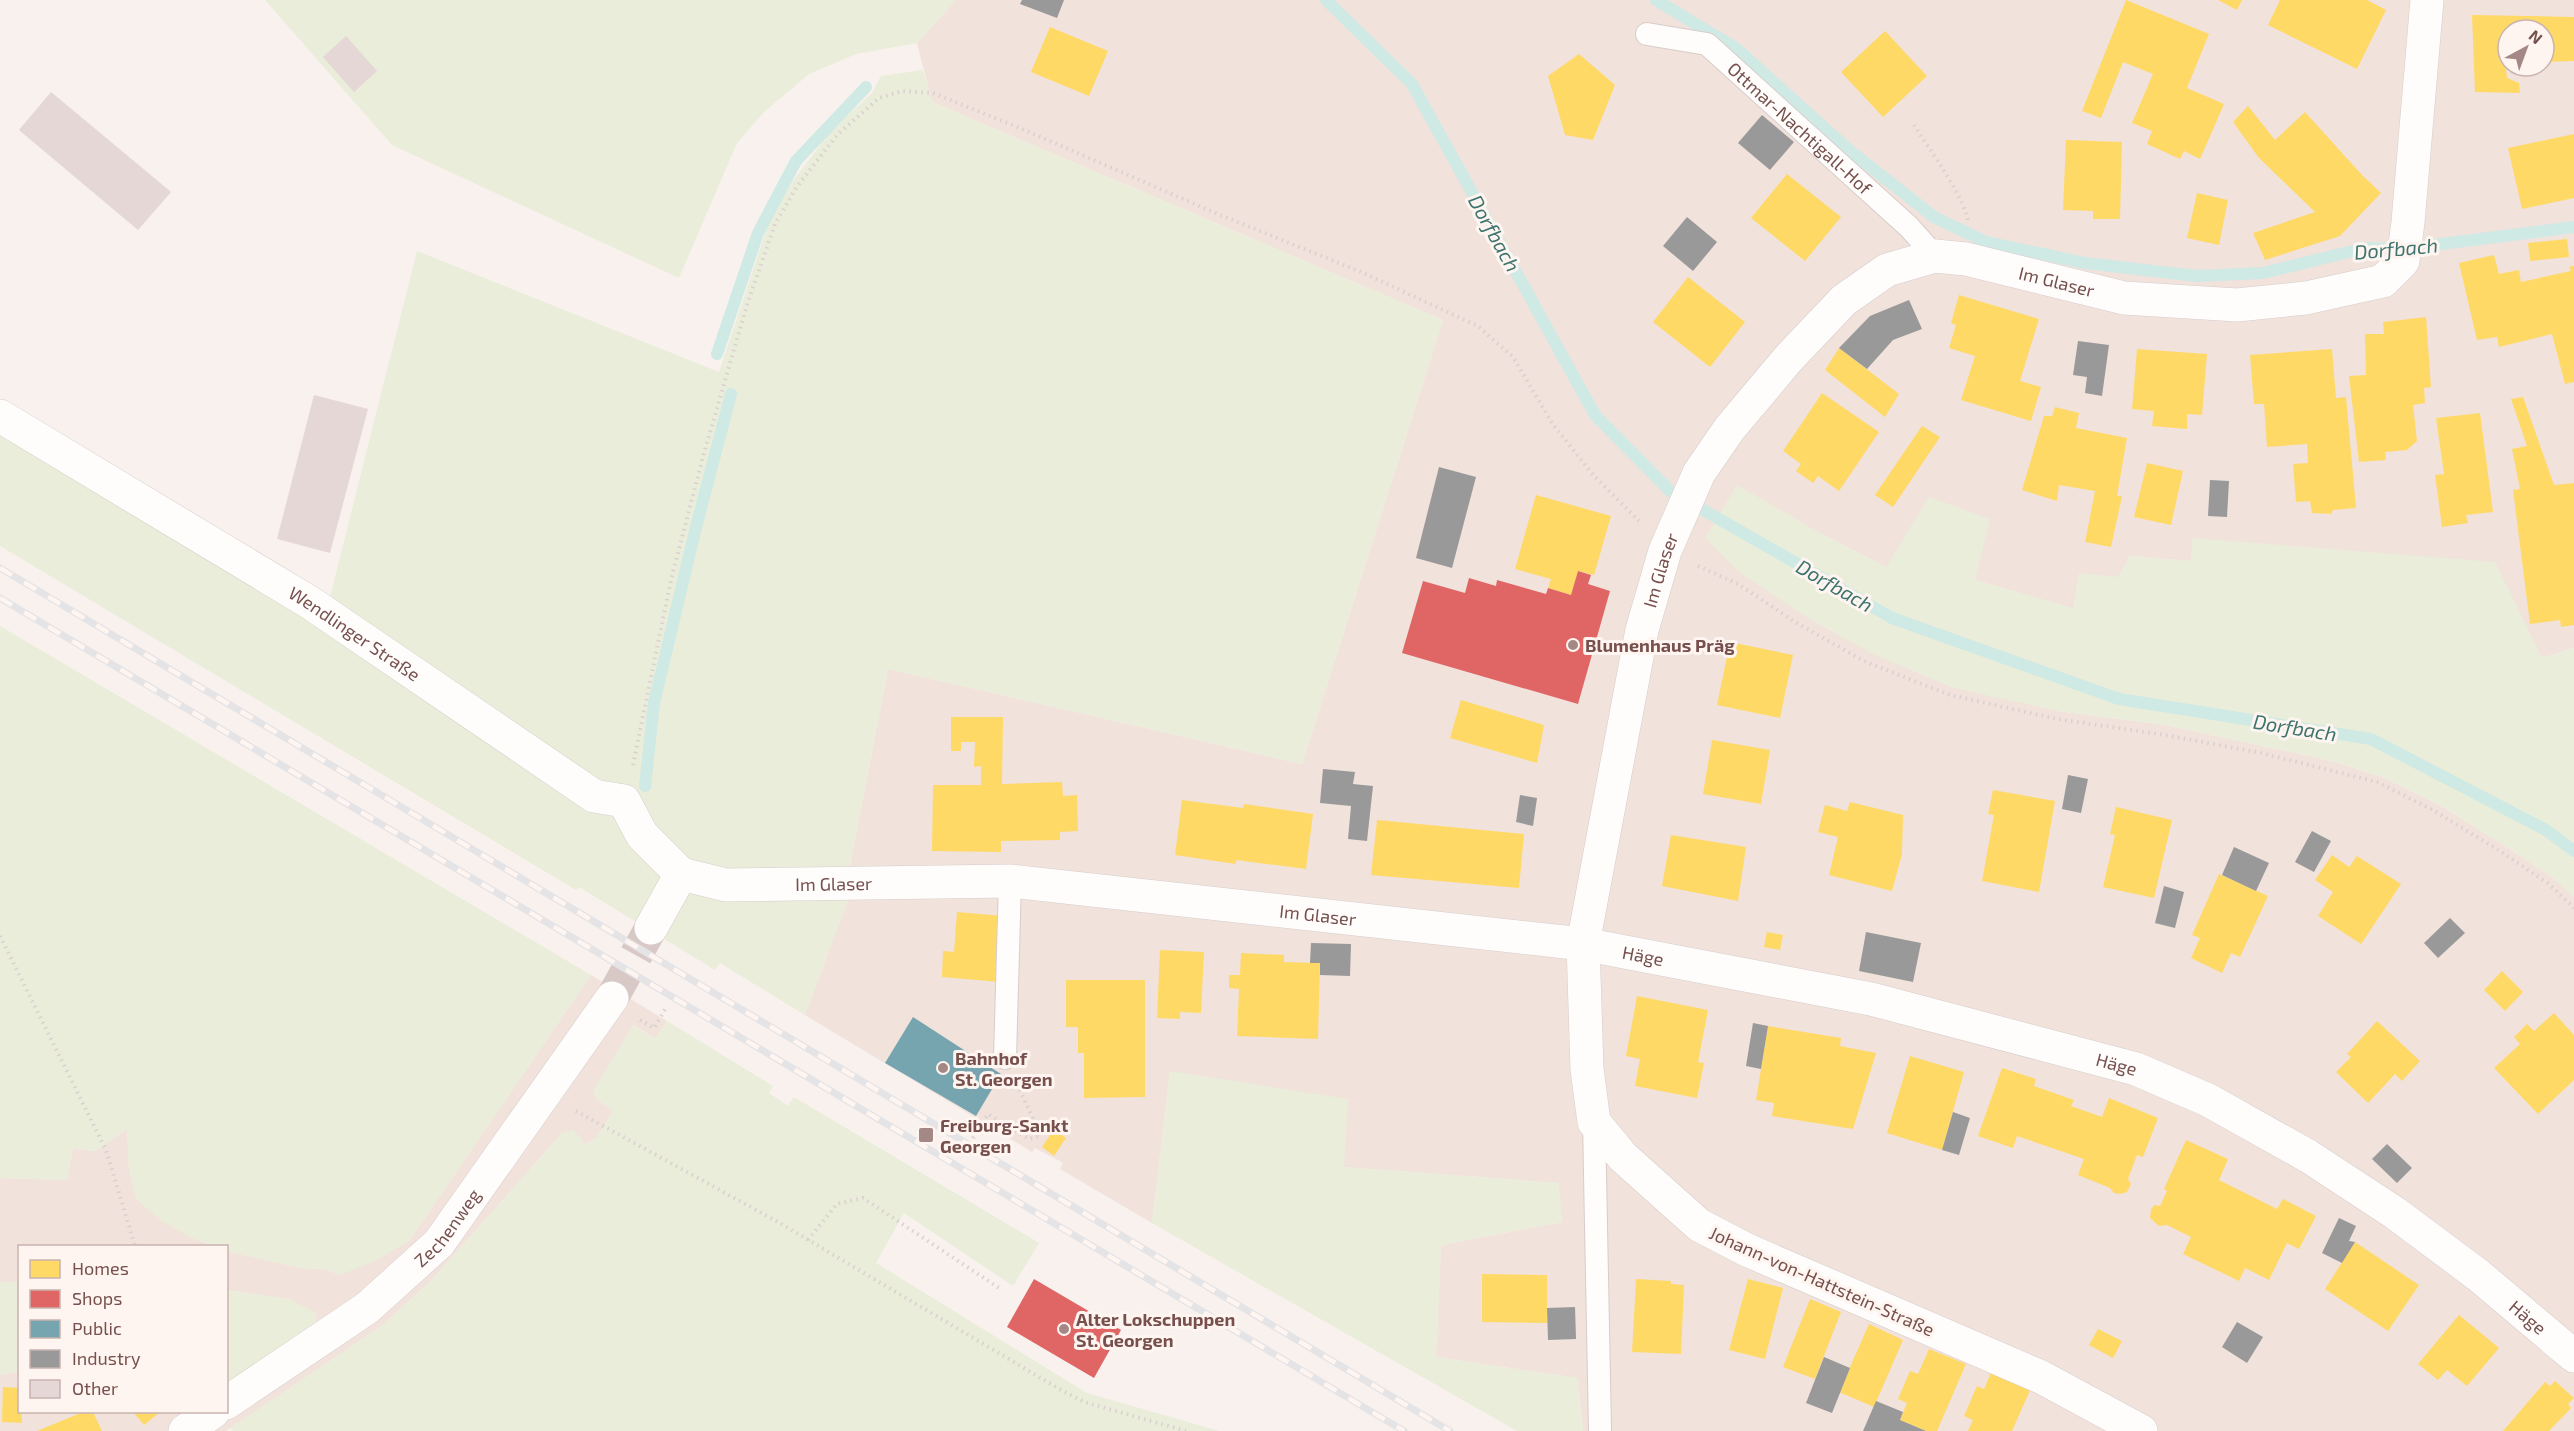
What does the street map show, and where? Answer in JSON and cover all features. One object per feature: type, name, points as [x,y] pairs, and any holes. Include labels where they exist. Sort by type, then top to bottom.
[{"type":"street","name":"Im Glaser","points":[[681,874],[726,885],[1010,881],[1583,944],[1642,630],[1669,540],[1699,473],[1730,428],[1788,359],[1844,300],[1887,270],[1935,256],[1966,259],[2124,298],[2237,305],[2306,298],[2383,281],[2403,261],[2427,0]]},
{"type":"street","name":"Wendlinger Straße","points":[[0,416],[309,602],[594,796],[624,801]]},
{"type":"street","points":[[624,801],[642,835],[681,874],[651,928]]},
{"type":"street","points":[[1583,944],[1587,1069],[1594,1122]]},
{"type":"street","name":"Häge","points":[[1583,944],[1871,999],[2136,1069],[2208,1100],[2308,1156],[2376,1200],[2478,1275],[2574,1356]]},
{"type":"street","name":"Zechenweg","points":[[228,1402],[367,1308],[439,1243],[612,998]]},
{"type":"street","name":"Johann-von-Hattstein-Straße","points":[[1594,1122],[1623,1157],[1699,1225],[1747,1250],[2041,1377],[2141,1431]]},
{"type":"street","points":[[185,1431],[212,1413]]},
{"type":"lane","name":"Ottmar-Nachtigall-Hof","points":[[1647,34],[1707,44],[1909,227],[1935,256]]},
{"type":"lane","points":[[1005,1058],[1010,881]]},
{"type":"lane","points":[[1594,1122],[1600,1431]]},
{"type":"path","points":[[624,801],[677,557],[726,375],[775,224],[796,188],[837,135],[879,98],[902,91],[933,93],[1027,131],[1213,212],[1360,272],[1478,326],[1513,357],[1552,423],[1594,476],[1669,540],[1795,622],[1866,662],[1950,695],[2057,719],[2165,735],[2261,753],[2377,782],[2433,810],[2503,853],[2549,884],[2574,908]]},
{"type":"path","points":[[1914,125],[1968,216]]},
{"type":"path","points":[[0,936],[106,1150],[135,1245]]},
{"type":"path","points":[[647,1025],[654,1028],[667,1006]]},
{"type":"path","points":[[973,1138],[988,1113],[1029,1139],[1041,1136],[1005,1058]]},
{"type":"path","points":[[573,1109],[808,1240],[1061,1390],[1083,1401],[1186,1431]]},
{"type":"path","points":[[808,1240],[837,1204],[863,1198],[1002,1290]]},
{"type":"shaded area","points":[[956,0],[2574,0],[2574,648],[2542,658],[2193,539],[2191,561],[2130,556],[2118,577],[2074,609],[1975,580],[1886,567],[1820,533],[2058,711],[2165,725],[2332,761],[2382,777],[2438,804],[2552,877],[2574,897],[2574,1431],[1583,1431],[1577,1378],[1436,1357],[1441,1245],[1562,1222],[1558,1183],[1343,1167],[1170,1071],[1152,1223],[1060,1169],[1063,1163],[1035,1148],[1032,1152],[805,1015],[848,900],[850,866],[888,669],[1302,764],[1443,320],[932,102],[917,43]]},
{"type":"shaded area","points":[[591,975],[667,1021],[655,1039],[634,1025],[596,1098],[613,1111],[597,1138],[581,1146],[562,1133],[430,1282],[379,1328],[226,1431],[0,1431],[0,1375],[18,1371],[18,1413],[228,1413],[228,1378],[233,1386],[289,1299],[228,1290],[228,1251],[300,1268],[325,1269],[340,1275],[409,1241]]},
{"type":"shaded area","points":[[127,1129],[129,1170],[190,1237],[210,1245],[18,1245],[18,1282],[0,1282],[0,1178],[67,1180],[73,1148],[95,1151]]},
{"type":"green space","points":[[265,0],[956,0],[917,43],[856,54],[809,74],[765,111],[737,143],[679,278],[392,145]]},
{"type":"green space","points":[[923,70],[932,102],[1443,320],[1302,764],[888,669],[850,866],[848,900],[805,1015],[720,963],[715,970],[579,887],[576,890],[0,546],[0,406],[329,601],[417,251],[719,372],[769,222],[792,182],[832,130],[872,93],[881,76]]},
{"type":"green space","points":[[1737,485],[1820,533],[1886,567],[1929,497],[1990,519],[1975,580],[2073,608],[2079,573],[2118,577],[2130,556],[2191,561],[2193,538],[2495,562],[2542,658],[2574,648],[2574,897],[2552,877],[2438,804],[2382,777],[2332,761],[2165,725],[2058,711],[1954,688],[1877,656],[1809,619],[1738,571],[1705,538]]},
{"type":"green space","points":[[0,626],[591,975],[409,1241],[373,1262],[340,1275],[325,1269],[300,1268],[228,1251],[228,1245],[210,1245],[163,1222],[136,1199],[129,1170],[127,1129],[95,1151],[73,1148],[67,1180],[0,1178]]},
{"type":"green space","points":[[667,1021],[773,1086],[769,1093],[788,1106],[794,1097],[1039,1243],[1013,1286],[904,1213],[876,1263],[1087,1393],[1219,1431],[233,1431],[230,1428],[379,1328],[430,1282],[562,1133],[573,1130],[583,1140],[582,1146],[597,1138],[613,1111],[596,1098],[593,1091],[633,1025],[655,1039]]},
{"type":"green space","points":[[1170,1071],[1348,1099],[1344,1167],[1559,1183],[1562,1222],[1441,1245],[1436,1357],[1577,1378],[1583,1431],[1517,1431],[1152,1223]]},
{"type":"green space","points":[[0,1282],[18,1282],[18,1371],[0,1375]]},
{"type":"green space","points":[[228,1290],[289,1299],[316,1313],[316,1325],[233,1387],[228,1379]]},
{"type":"building: Homes","points":[[2126,0],[2209,34],[2187,88],[2224,104],[2200,159],[2184,151],[2180,159],[2147,144],[2152,131],[2132,123],[2153,74],[2123,62],[2101,118],[2082,111]]},
{"type":"building: Homes","points":[[2218,0],[2242,0],[2237,10]]},
{"type":"building: Homes","points":[[2280,0],[2367,0],[2386,10],[2357,69],[2268,25]]},
{"type":"building: Homes","points":[[2472,15],[2574,17],[2574,61],[2556,62],[2556,18],[2496,18],[2496,78],[2507,78],[2519,83],[2520,93],[2475,92]]},
{"type":"building: Homes","points":[[1050,27],[1108,51],[1089,96],[1031,72]]},
{"type":"building: Homes","points":[[1885,31],[1927,76],[1883,117],[1841,72]]},
{"type":"building: Homes","points":[[1579,54],[1615,85],[1593,140],[1565,135],[1548,76]]},
{"type":"building: Homes","points":[[2248,106],[2275,140],[2305,112],[2381,193],[2340,236],[2265,260],[2253,233],[2315,212],[2259,158],[2233,122]]},
{"type":"building: Homes","points":[[2574,134],[2574,198],[2522,209],[2508,148]]},
{"type":"building: Homes","points":[[2066,140],[2122,142],[2120,219],[2093,219],[2093,211],[2063,210]]},
{"type":"building: Homes","points":[[1787,174],[1841,217],[1805,261],[1751,218]]},
{"type":"building: Homes","points":[[2197,193],[2228,200],[2219,245],[2187,238]]},
{"type":"building: Homes","points":[[2567,239],[2569,257],[2530,261],[2528,243]]},
{"type":"building: Homes","points":[[2494,255],[2499,274],[2519,270],[2521,282],[2571,271],[2569,267],[2574,266],[2574,382],[2565,384],[2552,334],[2499,347],[2497,337],[2477,340],[2459,263]]},
{"type":"building: Homes","points":[[1688,277],[1745,322],[1710,367],[1653,322]]},
{"type":"building: Homes","points":[[1959,295],[2039,319],[2020,381],[2041,387],[2031,421],[1961,400],[1975,356],[1949,348],[1956,325],[1951,323]]},
{"type":"building: Homes","points":[[2426,317],[2431,387],[2424,388],[2425,403],[2413,405],[2417,441],[2407,450],[2385,452],[2386,460],[2359,462],[2349,376],[2366,375],[2365,334],[2384,334],[2383,322]]},
{"type":"building: Homes","points":[[1839,348],[1899,394],[1885,417],[1825,370]]},
{"type":"building: Homes","points":[[2137,349],[2207,354],[2202,415],[2187,414],[2187,429],[2152,426],[2154,411],[2132,409]]},
{"type":"building: Homes","points":[[2332,349],[2336,398],[2346,397],[2356,508],[2333,510],[2331,514],[2312,513],[2310,501],[2296,502],[2293,464],[2308,463],[2307,444],[2267,447],[2264,404],[2254,404],[2250,355]]},
{"type":"building: Homes","points":[[1822,393],[1879,432],[1839,491],[1818,476],[1813,483],[1796,471],[1801,464],[1783,451]]},
{"type":"building: Homes","points":[[2523,397],[2554,485],[2574,483],[2574,625],[2561,627],[2560,620],[2530,624],[2513,490],[2520,489],[2512,449],[2527,446],[2511,399]]},
{"type":"building: Homes","points":[[2055,407],[2079,413],[2076,428],[2127,438],[2117,496],[2122,496],[2111,547],[2085,542],[2095,491],[2059,485],[2057,501],[2022,490],[2044,416],[2052,416]]},
{"type":"building: Homes","points":[[2480,413],[2493,512],[2466,515],[2468,523],[2442,527],[2435,475],[2444,474],[2436,418]]},
{"type":"building: Homes","points":[[1922,426],[1940,437],[1893,507],[1875,495]]},
{"type":"building: Homes","points":[[2147,463],[2183,471],[2171,525],[2134,517]]},
{"type":"building: Homes","points":[[1536,495],[1611,516],[1594,575],[1578,571],[1571,595],[1548,588],[1551,579],[1515,569]]},
{"type":"building: Homes","points":[[1730,642],[1793,655],[1780,718],[1717,705]]},
{"type":"building: Homes","points":[[1461,700],[1544,725],[1537,763],[1450,738]]},
{"type":"building: Homes","points":[[951,717],[1003,717],[1002,784],[1062,782],[1063,796],[1077,795],[1078,831],[1060,832],[1060,840],[1001,841],[1001,852],[932,851],[933,785],[981,785],[981,766],[974,767],[975,742],[961,742],[961,751],[951,751]]},
{"type":"building: Homes","points":[[1712,740],[1770,750],[1761,804],[1703,794]]},
{"type":"building: Homes","points":[[1993,790],[2055,801],[2039,892],[1982,881],[1994,815],[1988,814]]},
{"type":"building: Homes","points":[[1182,800],[1243,808],[1244,804],[1313,814],[1306,869],[1236,860],[1236,864],[1175,855]]},
{"type":"building: Homes","points":[[1850,802],[1903,815],[1902,854],[1892,891],[1829,875],[1838,837],[1818,832],[1825,805],[1847,811]]},
{"type":"building: Homes","points":[[2116,807],[2172,820],[2154,898],[2103,887],[2115,835],[2110,834]]},
{"type":"building: Homes","points":[[1377,820],[1524,834],[1519,888],[1371,875]]},
{"type":"building: Homes","points":[[1671,835],[1746,847],[1738,901],[1662,886]]},
{"type":"building: Homes","points":[[2332,855],[2349,867],[2357,856],[2401,884],[2361,944],[2318,916],[2333,892],[2315,880]]},
{"type":"building: Homes","points":[[2219,874],[2268,896],[2240,957],[2231,953],[2222,973],[2191,958],[2200,938],[2192,935]]},
{"type":"building: Homes","points":[[957,912],[1004,916],[1000,982],[942,977],[943,951],[954,952]]},
{"type":"building: Homes","points":[[1767,932],[1783,935],[1780,950],[1764,947]]},
{"type":"building: Homes","points":[[1160,950],[1204,952],[1201,1013],[1180,1012],[1180,1019],[1157,1018]]},
{"type":"building: Homes","points":[[1241,953],[1284,955],[1284,962],[1320,963],[1318,1039],[1237,1036],[1239,989],[1229,988],[1229,975],[1240,975]]},
{"type":"building: Homes","points":[[2502,971],[2523,992],[2505,1011],[2484,990]]},
{"type":"building: Homes","points":[[1066,980],[1145,980],[1145,1097],[1084,1098],[1084,1053],[1078,1053],[1078,1027],[1066,1027]]},
{"type":"building: Homes","points":[[1637,996],[1708,1010],[1698,1062],[1704,1063],[1697,1098],[1635,1086],[1640,1059],[1626,1056]]},
{"type":"building: Homes","points":[[2554,1013],[2574,1035],[2574,1080],[2538,1114],[2494,1068],[2520,1044],[2514,1037],[2527,1024],[2534,1031]]},
{"type":"building: Homes","points":[[2377,1021],[2420,1061],[2402,1081],[2395,1074],[2368,1103],[2336,1072],[2351,1057],[2347,1054]]},
{"type":"building: Homes","points":[[1768,1026],[1841,1038],[1840,1046],[1876,1053],[1853,1129],[1772,1116],[1774,1103],[1756,1100]]},
{"type":"building: Homes","points":[[1910,1056],[1964,1072],[1942,1150],[1887,1133]]},
{"type":"building: Homes","points":[[2002,1068],[2036,1079],[2034,1086],[2074,1100],[2071,1106],[2102,1117],[2109,1098],[2158,1118],[2143,1157],[2137,1155],[2128,1179],[2131,1184],[2127,1192],[2114,1193],[2110,1188],[2078,1175],[2084,1159],[2017,1136],[2013,1148],[1978,1136]]},
{"type":"building: Homes","points":[[1054,1129],[1066,1138],[1054,1156],[1042,1147]]},
{"type":"building: Homes","points":[[2186,1140],[2228,1159],[2219,1180],[2277,1209],[2283,1199],[2316,1216],[2299,1249],[2287,1243],[2269,1280],[2245,1268],[2239,1281],[2183,1254],[2191,1237],[2167,1225],[2159,1226],[2150,1218],[2151,1209],[2155,1205],[2160,1206],[2167,1191],[2164,1189]]},
{"type":"building: Homes","points":[[2355,1242],[2419,1285],[2388,1331],[2325,1289]]},
{"type":"building: Homes","points":[[1482,1274],[1547,1275],[1547,1323],[1482,1322]]},
{"type":"building: Homes","points":[[1636,1279],[1671,1281],[1671,1284],[1684,1285],[1681,1354],[1632,1352]]},
{"type":"building: Homes","points":[[1748,1279],[1783,1288],[1765,1359],[1729,1350]]},
{"type":"building: Homes","points":[[1810,1299],[1841,1312],[1815,1379],[1783,1367]]},
{"type":"building: Homes","points":[[2459,1315],[2499,1348],[2467,1386],[2447,1370],[2438,1380],[2418,1364]]},
{"type":"building: Homes","points":[[1869,1324],[1903,1340],[1874,1407],[1839,1392]]},
{"type":"building: Homes","points":[[2098,1329],[2122,1341],[2113,1358],[2089,1345]]},
{"type":"building: Homes","points":[[1929,1349],[1966,1364],[1937,1431],[1926,1431],[1900,1420],[1907,1403],[1898,1399],[1910,1371],[1918,1374]]},
{"type":"building: Homes","points":[[1992,1370],[2031,1388],[2012,1431],[1968,1431],[1973,1420],[1964,1416],[1977,1386],[1984,1389]]},
{"type":"building: Homes","points":[[2555,1381],[2574,1398],[2568,1404],[2571,1408],[2549,1431],[2503,1431],[2545,1382],[2550,1386]]},
{"type":"building: Homes","points":[[3,1387],[18,1388],[18,1413],[21,1413],[22,1423],[2,1422]]},
{"type":"building: Homes","points":[[81,1413],[93,1413],[102,1431],[37,1431]]},
{"type":"building: Homes","points":[[134,1413],[159,1413],[144,1425]]},
{"type":"building: Shops","points":[[1578,571],[1591,575],[1588,584],[1610,591],[1578,704],[1402,653],[1423,581],[1465,593],[1469,578],[1496,586],[1497,580],[1546,594],[1548,588],[1571,595]]},
{"type":"building: Shops","name":"Alter Lokschuppen St. Georgen","points":[[1034,1279],[1121,1330],[1094,1378],[1007,1327]]},
{"type":"building: Public","name":"Bahnhof St. Georgen","points":[[913,1017],[1001,1074],[976,1116],[885,1063]]},
{"type":"building: Industry","points":[[1022,0],[1064,0],[1057,18],[1020,4]]},
{"type":"building: Industry","points":[[1762,115],[1794,142],[1770,170],[1738,143]]},
{"type":"building: Industry","points":[[1687,217],[1717,242],[1693,271],[1663,246]]},
{"type":"building: Industry","points":[[1909,300],[1922,329],[1893,340],[1867,369],[1839,348],[1870,316]]},
{"type":"building: Industry","points":[[2078,341],[2109,345],[2102,396],[2085,393],[2087,377],[2073,375]]},
{"type":"building: Industry","points":[[1439,467],[1476,477],[1452,568],[1416,558]]},
{"type":"building: Industry","points":[[2210,480],[2229,481],[2227,517],[2208,516]]},
{"type":"building: Industry","points":[[1323,769],[1355,772],[1353,784],[1373,786],[1367,841],[1348,839],[1351,806],[1320,803]]},
{"type":"building: Industry","points":[[2068,775],[2088,779],[2081,813],[2062,809]]},
{"type":"building: Industry","points":[[1520,795],[1537,798],[1533,826],[1516,822]]},
{"type":"building: Industry","points":[[2312,831],[2331,841],[2314,872],[2295,862]]},
{"type":"building: Industry","points":[[2234,847],[2269,863],[2256,891],[2222,875]]},
{"type":"building: Industry","points":[[2164,886],[2184,892],[2175,928],[2155,923]]},
{"type":"building: Industry","points":[[2450,918],[2465,933],[2438,958],[2424,943]]},
{"type":"building: Industry","points":[[1866,932],[1921,943],[1913,982],[1859,971]]},
{"type":"building: Industry","points":[[1311,943],[1351,944],[1350,976],[1320,975],[1320,963],[1310,963]]},
{"type":"building: Industry","points":[[1753,1023],[1768,1026],[1761,1069],[1746,1066]]},
{"type":"building: Industry","points":[[1953,1112],[1970,1118],[1959,1155],[1942,1150]]},
{"type":"building: Industry","points":[[2387,1144],[2412,1168],[2397,1183],[2372,1159]]},
{"type":"building: Industry","points":[[2339,1218],[2356,1226],[2349,1241],[2355,1242],[2342,1263],[2322,1253]]},
{"type":"building: Industry","points":[[1575,1307],[1576,1339],[1548,1340],[1547,1308]]},
{"type":"building: Industry","points":[[2237,1322],[2263,1337],[2247,1363],[2222,1347]]},
{"type":"building: Industry","points":[[1824,1357],[1850,1368],[1832,1413],[1806,1403]]},
{"type":"building: Industry","points":[[1876,1401],[1903,1412],[1900,1420],[1926,1431],[1863,1431]]},
{"type":"building: Other","points":[[346,36],[377,71],[354,92],[323,57]]},
{"type":"building: Other","points":[[51,92],[171,192],[138,230],[19,130]]},
{"type":"building: Other","points":[[314,395],[368,409],[330,553],[277,539]]},
{"type":"waterway","name":"Dorfbach","points":[[1326,0],[1412,84],[1595,415],[1670,491],[1892,618],[2119,699],[2371,739],[2546,830],[2574,851]]},
{"type":"waterway","name":"Dorfbach","points":[[1656,0],[1737,49],[1849,150],[1934,217],[1986,242],[2085,263],[2196,276],[2263,273],[2365,248],[2402,249],[2574,227]]},
{"type":"waterway","points":[[717,354],[758,233],[796,161],[866,87]]},
{"type":"waterway","points":[[645,786],[654,703],[695,531],[731,394]]},
{"type":"tunnel","points":[[612,998],[651,928]]},
{"type":"railway","points":[[0,568],[1450,1431]]},
{"type":"railway","points":[[0,598],[1404,1431]]},
{"type":"place","name":"Blumenhaus Präg","points":[[1573,645]]},
{"type":"place","name":"Bahnhof St. Georgen","points":[[943,1068]]},
{"type":"place","name":"Freiburg-Sankt Georgen","points":[[926,1135]]},
{"type":"place","name":"Alter Lokschuppen St. Georgen","points":[[1064,1329]]}]
